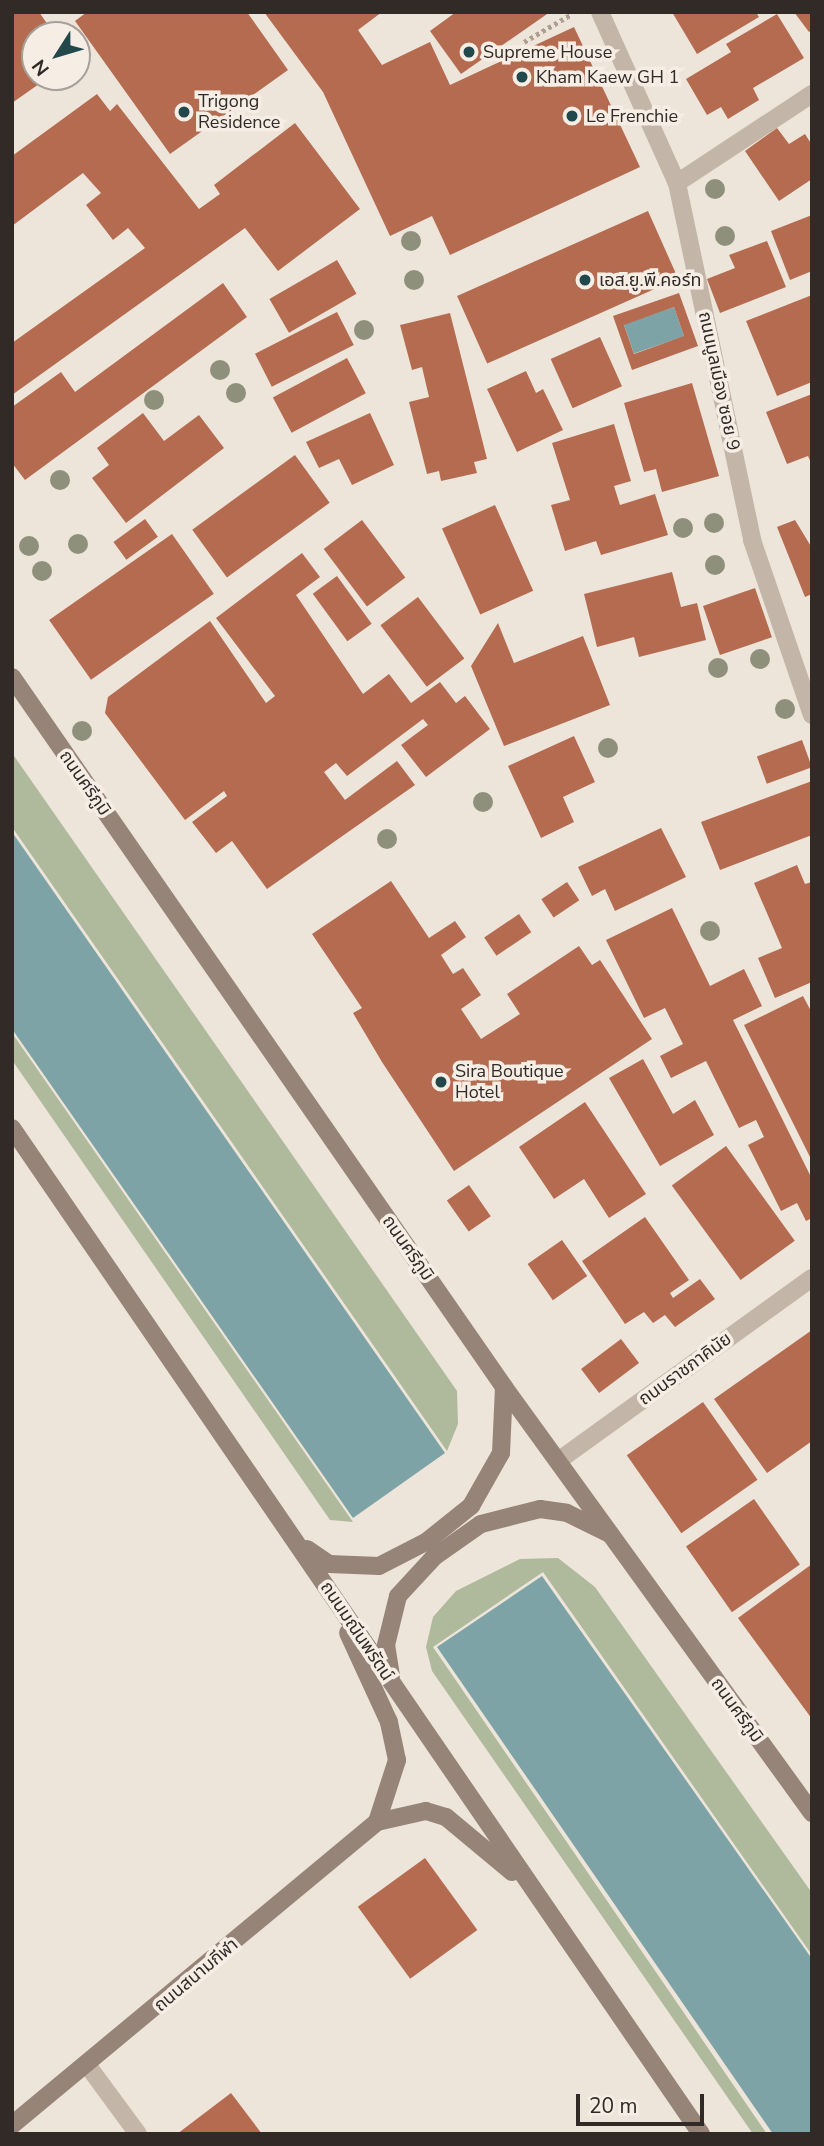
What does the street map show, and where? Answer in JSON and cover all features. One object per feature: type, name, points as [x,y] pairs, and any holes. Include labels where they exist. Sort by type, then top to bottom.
[{"type":"main road","name":"ถนนศรีภูมิ","points":[[12,677],[504,1387],[812,1814]]},
{"type":"main road","name":"ถนนมณีนพรัตน์","points":[[12,1128],[701,2134]]},
{"type":"main road","points":[[298,1543],[329,1564],[356,1568],[379,1566],[426,1542],[471,1506],[501,1453],[504,1387]]},
{"type":"main road","points":[[392,1683],[386,1645],[398,1596],[434,1557],[481,1524],[540,1509],[567,1513],[612,1534]]},
{"type":"main road","points":[[327,1585],[392,1735],[397,1760],[377,1822]]},
{"type":"main road","name":"ถนนสนามกีฬา","points":[[12,2125],[88,2066],[377,1822],[426,1811],[446,1817],[537,1897]]},
{"type":"street","name":"ถนนมูลเมือง ซอย 9","points":[[600,12],[677,183],[752,540],[812,715]]},
{"type":"street","points":[[677,183],[812,94]]},
{"type":"street","name":"ถนนราชภาคินัย","points":[[558,1461],[812,1278]]},
{"type":"street","points":[[88,2066],[138,2134]]},
{"type":"path","points":[[524,42],[574,12]]},
{"type":"green space","points":[[12,753],[457,1391],[458,1424],[447,1451],[12,827]]},
{"type":"green space","points":[[12,1033],[353,1522],[330,1520],[12,1060]]},
{"type":"green space","points":[[558,1558],[595,1587],[812,1893],[812,1955],[543,1572],[433,1647],[767,2134],[753,2134],[432,1671],[426,1647],[433,1617],[456,1591],[520,1559]]},
{"type":"water","points":[[674,307],[684,336],[634,354],[624,324]]},
{"type":"water","points":[[12,832],[445,1453],[353,1518],[12,1029]]},
{"type":"water","points":[[542,1576],[812,1959],[812,2134],[773,2134],[437,1647]]},
{"type":"building","points":[[12,12],[39,12],[45,21],[21,21],[21,91],[29,91],[12,103]]},
{"type":"building","name":"Trigong Residence","points":[[87,12],[247,12],[288,70],[170,154],[91,43],[91,21],[75,21]]},
{"type":"building","points":[[264,12],[382,12],[358,30],[382,65],[430,42],[450,85],[574,27],[640,167],[450,255],[432,216],[390,236],[323,92]]},
{"type":"building","name":"Supreme House","points":[[456,12],[550,12],[461,74],[430,31]]},
{"type":"building","points":[[672,12],[756,12],[759,17],[697,54]]},
{"type":"building","points":[[794,12],[812,12],[812,30],[809,32]]},
{"type":"building","points":[[777,14],[804,58],[753,88],[759,100],[728,119],[721,107],[707,115],[686,79],[731,52],[726,44]]},
{"type":"building","points":[[97,94],[110,111],[117,104],[199,209],[220,194],[214,185],[295,123],[360,209],[278,271],[245,228],[12,395],[12,343],[145,248],[128,228],[113,240],[86,205],[101,193],[83,173],[12,226],[12,156]]},
{"type":"building","points":[[777,128],[789,144],[805,134],[812,145],[812,179],[779,201],[745,151]]},
{"type":"building","name":"เอส.ยู.พี.คอร์ท","points":[[648,211],[678,279],[487,364],[457,296]]},
{"type":"building","points":[[812,215],[812,271],[790,280],[771,231]]},
{"type":"building","points":[[767,241],[786,287],[720,313],[707,279],[735,268],[729,255]]},
{"type":"building","points":[[337,260],[356,294],[289,333],[269,299]]},
{"type":"building","points":[[223,283],[247,317],[25,480],[12,463],[12,407],[61,372],[75,392]]},
{"type":"building","points":[[679,293],[698,346],[632,370],[613,316]],"holes":[[[674,307],[684,336],[634,354],[624,325]]]},
{"type":"building","points":[[812,295],[812,382],[777,396],[746,321]]},
{"type":"building","points":[[337,312],[354,345],[272,387],[255,354]]},
{"type":"building","points":[[450,313],[487,459],[474,462],[477,473],[441,481],[439,471],[427,474],[409,402],[429,397],[422,367],[412,370],[400,325]]},
{"type":"building","points":[[600,337],[622,386],[573,408],[551,359]]},
{"type":"building","points":[[347,358],[366,393],[292,433],[273,397]]},
{"type":"building","points":[[526,371],[536,393],[543,389],[563,430],[517,452],[487,389]]},
{"type":"building","points":[[692,383],[719,476],[662,492],[656,469],[644,472],[624,403]]},
{"type":"building","points":[[812,394],[812,465],[808,456],[787,464],[766,412]]},
{"type":"building","points":[[143,413],[164,441],[199,415],[224,448],[126,523],[92,478],[109,465],[97,448]]},
{"type":"building","points":[[370,413],[394,465],[352,485],[339,459],[319,468],[306,442]]},
{"type":"building","points":[[614,424],[631,481],[614,486],[620,505],[655,494],[668,535],[601,555],[596,541],[565,551],[551,505],[570,500],[552,443]]},
{"type":"building","points":[[295,455],[330,503],[227,577],[192,530]]},
{"type":"building","points":[[495,505],[533,591],[480,614],[442,529]]},
{"type":"building","points":[[145,519],[158,537],[126,560],[113,542]]},
{"type":"building","points":[[362,520],[405,578],[367,606],[324,549]]},
{"type":"building","points":[[795,520],[812,548],[812,594],[805,597],[777,527]]},
{"type":"building","points":[[172,534],[214,594],[91,680],[49,620]]},
{"type":"building","points":[[302,553],[320,577],[296,595],[363,694],[389,674],[411,703],[440,682],[456,703],[465,696],[490,729],[426,777],[401,745],[428,725],[423,719],[347,776],[336,763],[324,772],[345,800],[397,761],[415,785],[267,889],[232,841],[216,853],[192,822],[227,796],[224,791],[185,820],[105,713],[108,697],[210,621],[266,703],[275,696],[216,618]]},
{"type":"building","points":[[672,572],[681,607],[697,603],[706,640],[639,657],[634,637],[597,647],[584,594]]},
{"type":"building","points":[[337,576],[372,624],[347,641],[313,594]]},
{"type":"building","points":[[755,588],[772,637],[720,655],[703,606]]},
{"type":"building","points":[[418,597],[464,658],[427,687],[380,625]]},
{"type":"building","points":[[498,623],[514,663],[583,636],[610,705],[504,746],[471,666]]},
{"type":"building","points":[[574,736],[595,782],[563,797],[574,822],[541,838],[508,766]]},
{"type":"building","points":[[802,740],[812,767],[767,784],[757,756]]},
{"type":"building","points":[[812,781],[812,835],[720,870],[701,822]]},
{"type":"building","points":[[661,828],[686,877],[615,911],[605,889],[592,896],[578,867]]},
{"type":"building","points":[[797,865],[805,884],[812,882],[812,982],[775,998],[758,958],[782,948],[754,883]]},
{"type":"building","points":[[391,881],[429,938],[455,921],[466,937],[441,955],[453,974],[463,968],[481,995],[461,1009],[481,1039],[520,1014],[507,994],[579,946],[592,965],[600,960],[652,1039],[454,1171],[382,1062],[353,1013],[362,1008],[312,934]]},
{"type":"building","points":[[567,882],[579,900],[554,918],[541,899]]},
{"type":"building","points":[[672,908],[710,986],[744,969],[762,1006],[733,1020],[812,1179],[812,1218],[806,1221],[797,1203],[781,1211],[748,1145],[764,1137],[756,1120],[739,1128],[706,1061],[671,1078],[660,1056],[683,1044],[665,1008],[644,1018],[606,940]]},
{"type":"building","points":[[519,914],[531,932],[496,956],[484,937]]},
{"type":"building","points":[[803,996],[812,1013],[812,1161],[744,1025]]},
{"type":"building","points":[[643,1059],[673,1114],[695,1100],[714,1135],[660,1166],[609,1078]]},
{"type":"building","points":[[585,1102],[646,1194],[609,1218],[584,1179],[554,1199],[519,1147]]},
{"type":"building","points":[[726,1146],[795,1241],[741,1280],[672,1185]]},
{"type":"building","points":[[469,1185],[491,1216],[469,1232],[447,1200]]},
{"type":"building","points":[[645,1217],[689,1280],[670,1293],[673,1298],[700,1279],[715,1299],[675,1327],[665,1315],[653,1323],[644,1312],[625,1324],[582,1261]]},
{"type":"building","points":[[562,1240],[587,1276],[553,1300],[528,1264]]},
{"type":"building","points":[[812,1330],[812,1441],[767,1473],[714,1399]]},
{"type":"building","points":[[621,1339],[639,1363],[599,1393],[581,1369]]},
{"type":"building","points":[[703,1402],[757,1480],[681,1533],[627,1455]]},
{"type":"building","points":[[754,1499],[800,1565],[732,1612],[686,1547]]},
{"type":"building","points":[[812,1564],[812,1719],[738,1618]]},
{"type":"building","points":[[425,1858],[477,1930],[410,1979],[358,1907]]},
{"type":"building","points":[[231,2093],[262,2134],[177,2134]]},
{"type":"place","name":"Supreme House","points":[[469,52]]},
{"type":"place","name":"Kham Kaew GH 1","points":[[522,77]]},
{"type":"place","name":"Trigong Residence","points":[[184,112]]},
{"type":"place","name":"Le Frenchie","points":[[572,116]]},
{"type":"place","name":"เอส.ยู.พี.คอร์ท","points":[[585,280]]},
{"type":"place","name":"Sira Boutique Hotel","points":[[441,1082]]}]
